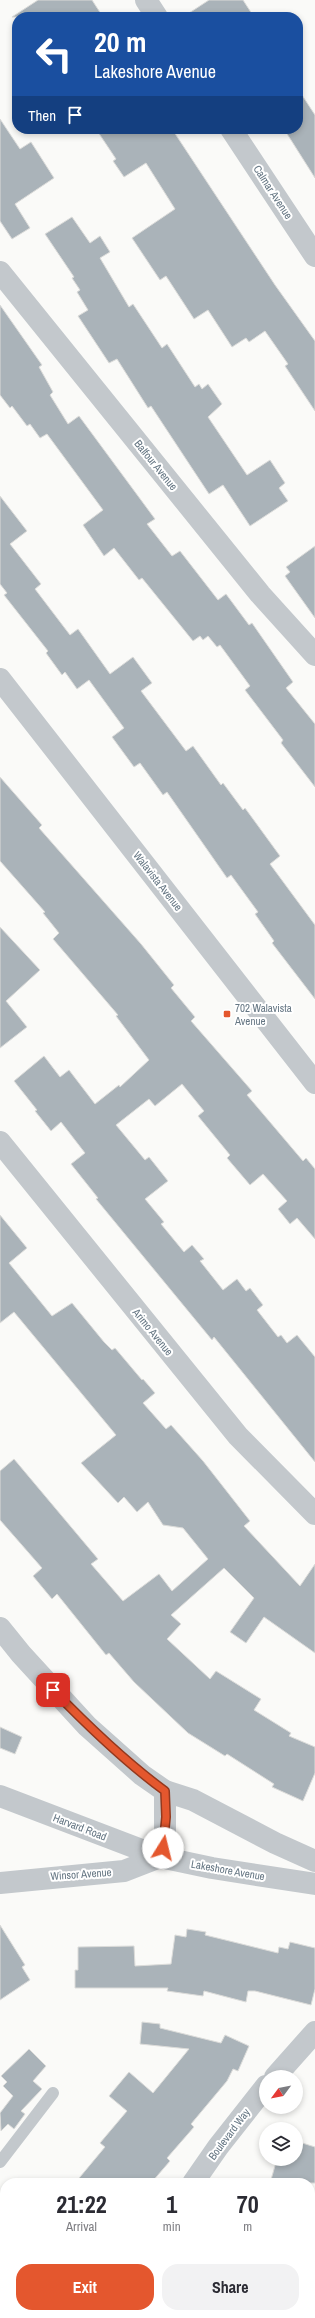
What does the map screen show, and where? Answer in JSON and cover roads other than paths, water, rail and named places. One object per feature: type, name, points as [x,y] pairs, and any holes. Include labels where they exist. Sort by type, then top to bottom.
[{"type":"street","points":[[146,0],[154,12]]},
{"type":"street","name":"Calmar Avenue","points":[[234,134],[315,256]]},
{"type":"street","name":"Balfour Avenue","points":[[0,272],[255,588],[315,655]]},
{"type":"street","name":"Walavista Avenue","points":[[0,679],[315,1083]]},
{"type":"street","name":"Arimo Avenue","points":[[0,1142],[238,1436],[315,1514]]},
{"type":"street","points":[[0,1628],[26,1660],[87,1726],[142,1775],[165,1791],[193,1800],[275,1843],[315,1861]]},
{"type":"street","points":[[160,1857],[166,1832],[165,1791]]},
{"type":"street","name":"Harvard Road","points":[[0,1796],[160,1857]]},
{"type":"street","name":"Winsor Avenue","points":[[0,1882],[124,1871],[160,1857]]},
{"type":"street","name":"Lakeshore Avenue","points":[[160,1857],[226,1871],[315,1884]]},
{"type":"street","points":[[281,2070],[315,2032]]},
{"type":"street","name":"Boulevard Way","points":[[197,2178],[259,2095]]},
{"type":"lane","points":[[0,2162],[53,2093]]},
{"type":"place","name":"702 Walavista Avenue","points":[[227,1014]]}]
